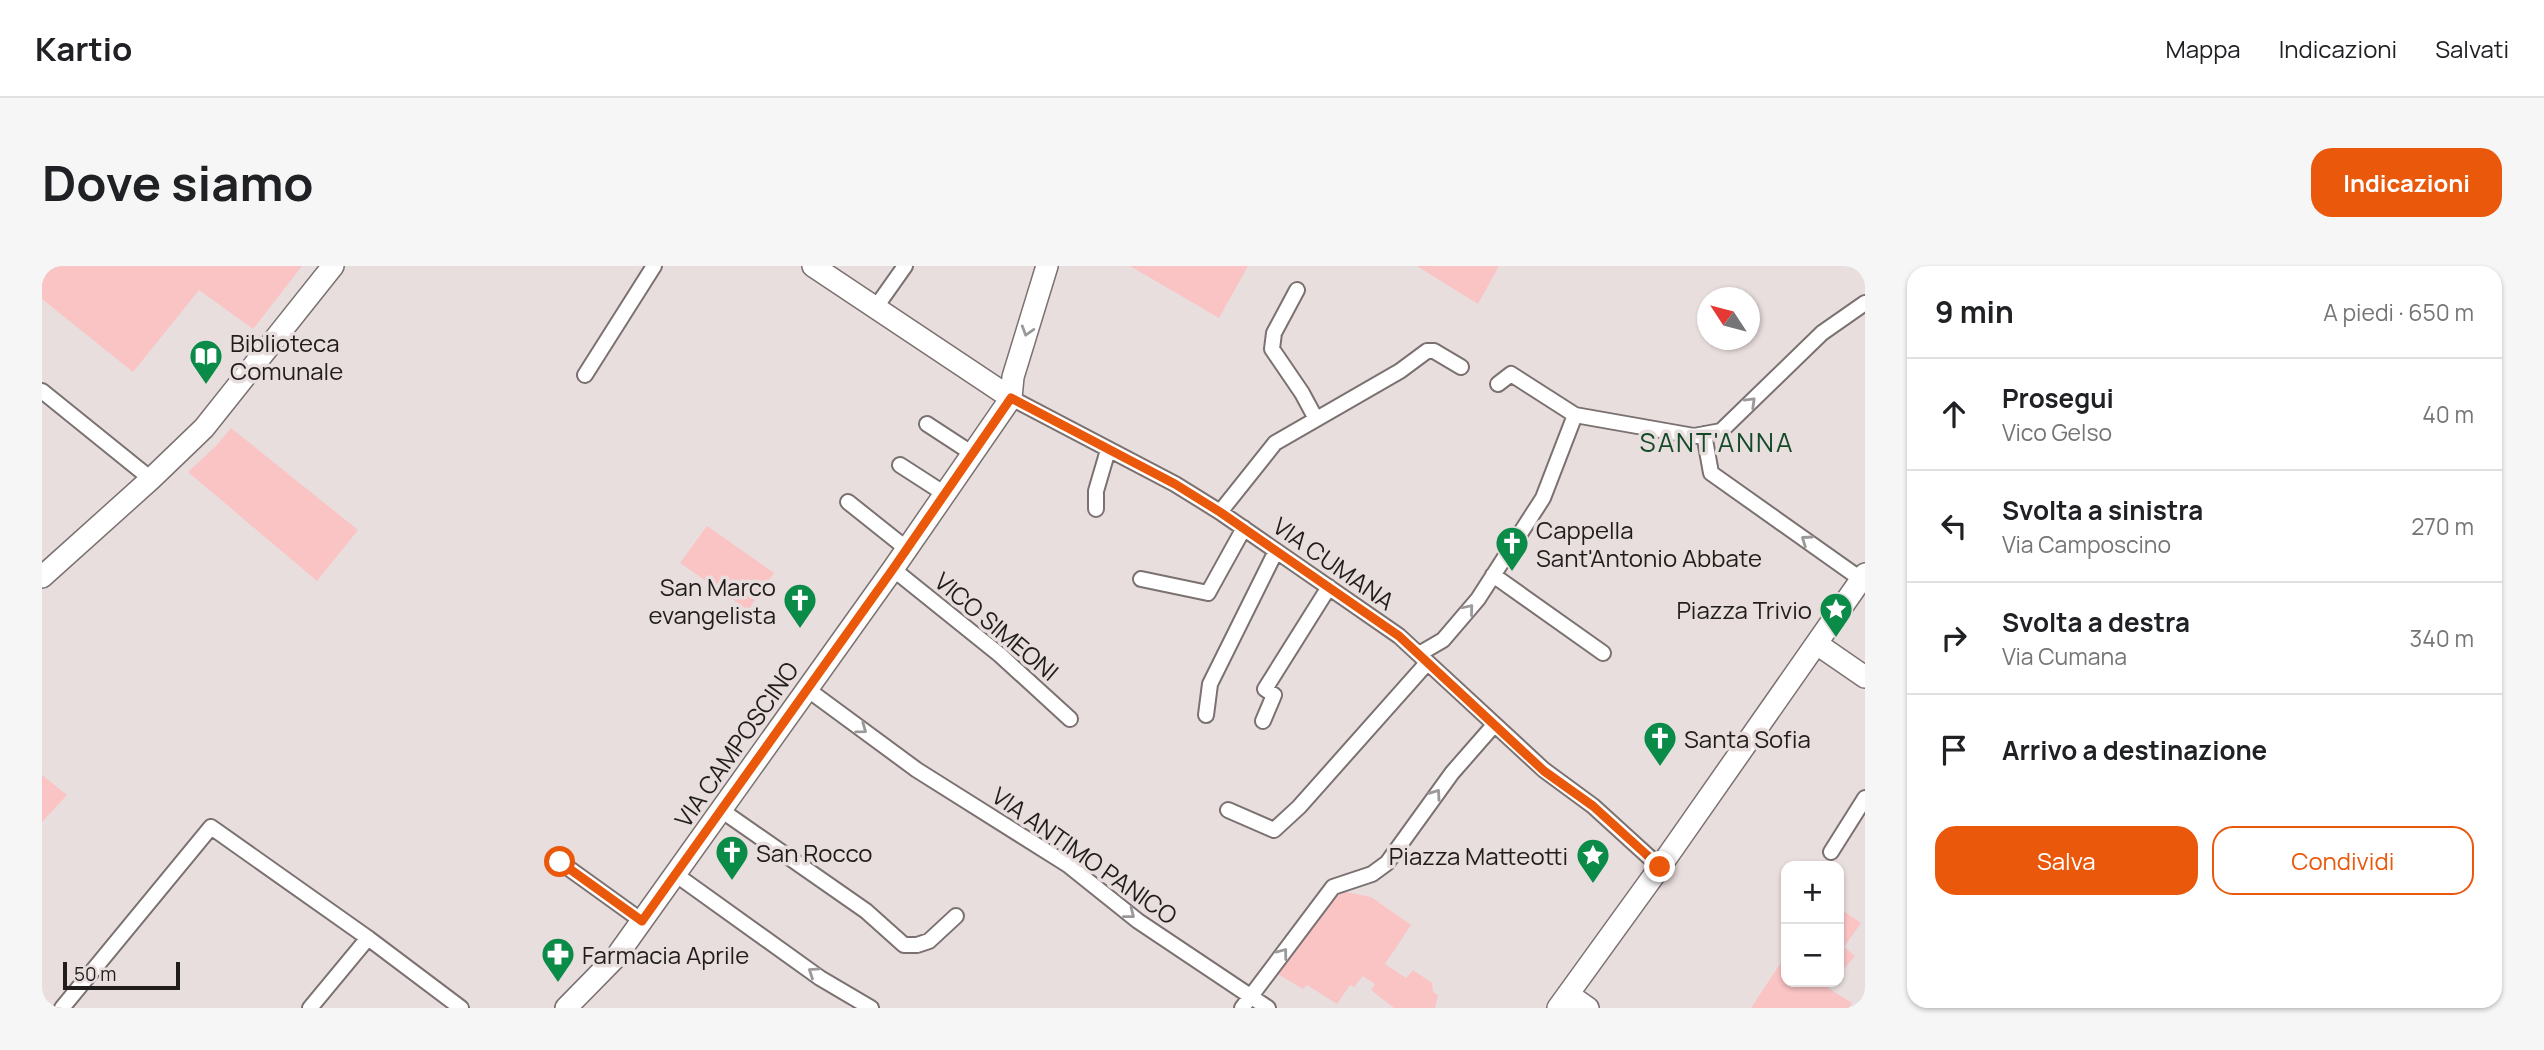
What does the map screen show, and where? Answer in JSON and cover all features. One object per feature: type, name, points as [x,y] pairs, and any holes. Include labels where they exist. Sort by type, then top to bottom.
[{"type":"street","points":[[42,576],[151,480],[204,428],[333,266]]},
{"type":"street","points":[[585,375],[654,266]]},
{"type":"street","points":[[813,266],[1011,398],[1013,377],[1047,266]]},
{"type":"street","points":[[876,307],[905,266]]},
{"type":"street","points":[[1297,290],[1274,333],[1272,349],[1316,419]]},
{"type":"street","points":[[1498,384],[1511,374],[1575,415],[1694,436],[1721,431],[1822,333],[1865,303]]},
{"type":"street","points":[[1220,512],[1275,443],[1400,371],[1427,351],[1434,351],[1461,368]]},
{"type":"street","points":[[42,391],[151,480]]},
{"type":"street","name":"VIA CUMANA","points":[[1011,398],[1175,484],[1244,528],[1399,636],[1544,771],[1593,806],[1660,867]]},
{"type":"street","name":"VIA CAMPOSCINO","points":[[566,1008],[616,957],[893,569],[1011,398]]},
{"type":"street","points":[[1228,810],[1274,830],[1299,807],[1423,659],[1478,599],[1543,498],[1575,415]]},
{"type":"street","points":[[927,424],[973,454]]},
{"type":"street","points":[[1588,1008],[1563,1001],[1863,577],[1712,473],[1704,434]]},
{"type":"street","points":[[1096,509],[1096,491],[1108,450]]},
{"type":"street","points":[[900,464],[945,494]]},
{"type":"street","points":[[848,502],[907,549]]},
{"type":"street","points":[[1140,579],[1208,593],[1244,528]]},
{"type":"street","points":[[1206,716],[1210,684],[1276,551]]},
{"type":"street","name":"VICO SIMEONI","points":[[893,569],[1000,654],[1070,719]]},
{"type":"street","points":[[1493,575],[1603,653]]},
{"type":"street","points":[[1263,721],[1274,695],[1265,689],[1329,587]]},
{"type":"street","points":[[1817,644],[1861,674]]},
{"type":"street","name":"VIA ANTIMO PANICO","points":[[807,689],[917,770],[1068,865],[1247,1002],[1268,1008]]},
{"type":"street","points":[[1247,1002],[1333,887],[1372,874],[1387,863],[1452,773],[1494,725]]},
{"type":"street","points":[[1831,852],[1865,799]]},
{"type":"street","points":[[721,810],[866,911],[904,945],[929,941],[956,916]]},
{"type":"street","points":[[62,1008],[211,827],[368,938],[461,1008]]},
{"type":"street","points":[[560,862],[642,921]]},
{"type":"street","points":[[675,874],[820,978],[871,1008]]},
{"type":"street","points":[[310,1008],[368,938]]},
{"type":"shaded area","points":[[52,266],[302,266],[253,329],[199,290],[133,372],[42,299],[42,279]]},
{"type":"shaded area","points":[[1130,266],[1248,266],[1219,318]]},
{"type":"shaded area","points":[[1417,266],[1499,266],[1478,304]]},
{"type":"shaded area","points":[[231,428],[358,530],[317,581],[188,472]]},
{"type":"shaded area","points":[[707,526],[774,573],[748,610],[680,563]]},
{"type":"shaded area","points":[[42,775],[67,795],[42,822]]},
{"type":"shaded area","points":[[1336,890],[1371,897],[1411,925],[1385,964],[1406,978],[1413,970],[1432,983],[1433,992],[1438,995],[1435,1008],[1394,1008],[1371,990],[1375,984],[1363,976],[1354,987],[1350,985],[1337,1004],[1307,985],[1303,989],[1276,973]]},
{"type":"shaded area","points":[[1844,911],[1861,923],[1844,947]]},
{"type":"shaded area","points":[[1844,947],[1855,956],[1844,969]]},
{"type":"shaded area","points":[[1781,963],[1781,987],[1829,987],[1852,1003],[1849,1008],[1751,1008]]},
{"type":"place","name":"Biblioteca Comunale","points":[[206,386]]},
{"type":"place","name":"Cappella Sant'Antonio Abbate","points":[[1512,573]]},
{"type":"place","name":"San Marco evangelista","points":[[800,630]]},
{"type":"place","name":"Piazza Trivio","points":[[1836,639]]},
{"type":"place","name":"Santa Sofia","points":[[1660,768]]},
{"type":"place","name":"San Rocco","points":[[732,882]]},
{"type":"place","name":"Piazza Matteotti","points":[[1593,885]]},
{"type":"place","name":"Farmacia Aprile","points":[[558,984]]},
{"type":"district","name":"SANT'ANNA","points":[[1717,442]]},
{"type":"route","points":[[560,862],[642,921],[893,569],[1011,398],[1175,484],[1399,636],[1544,771],[1593,806],[1660,867]]}]
